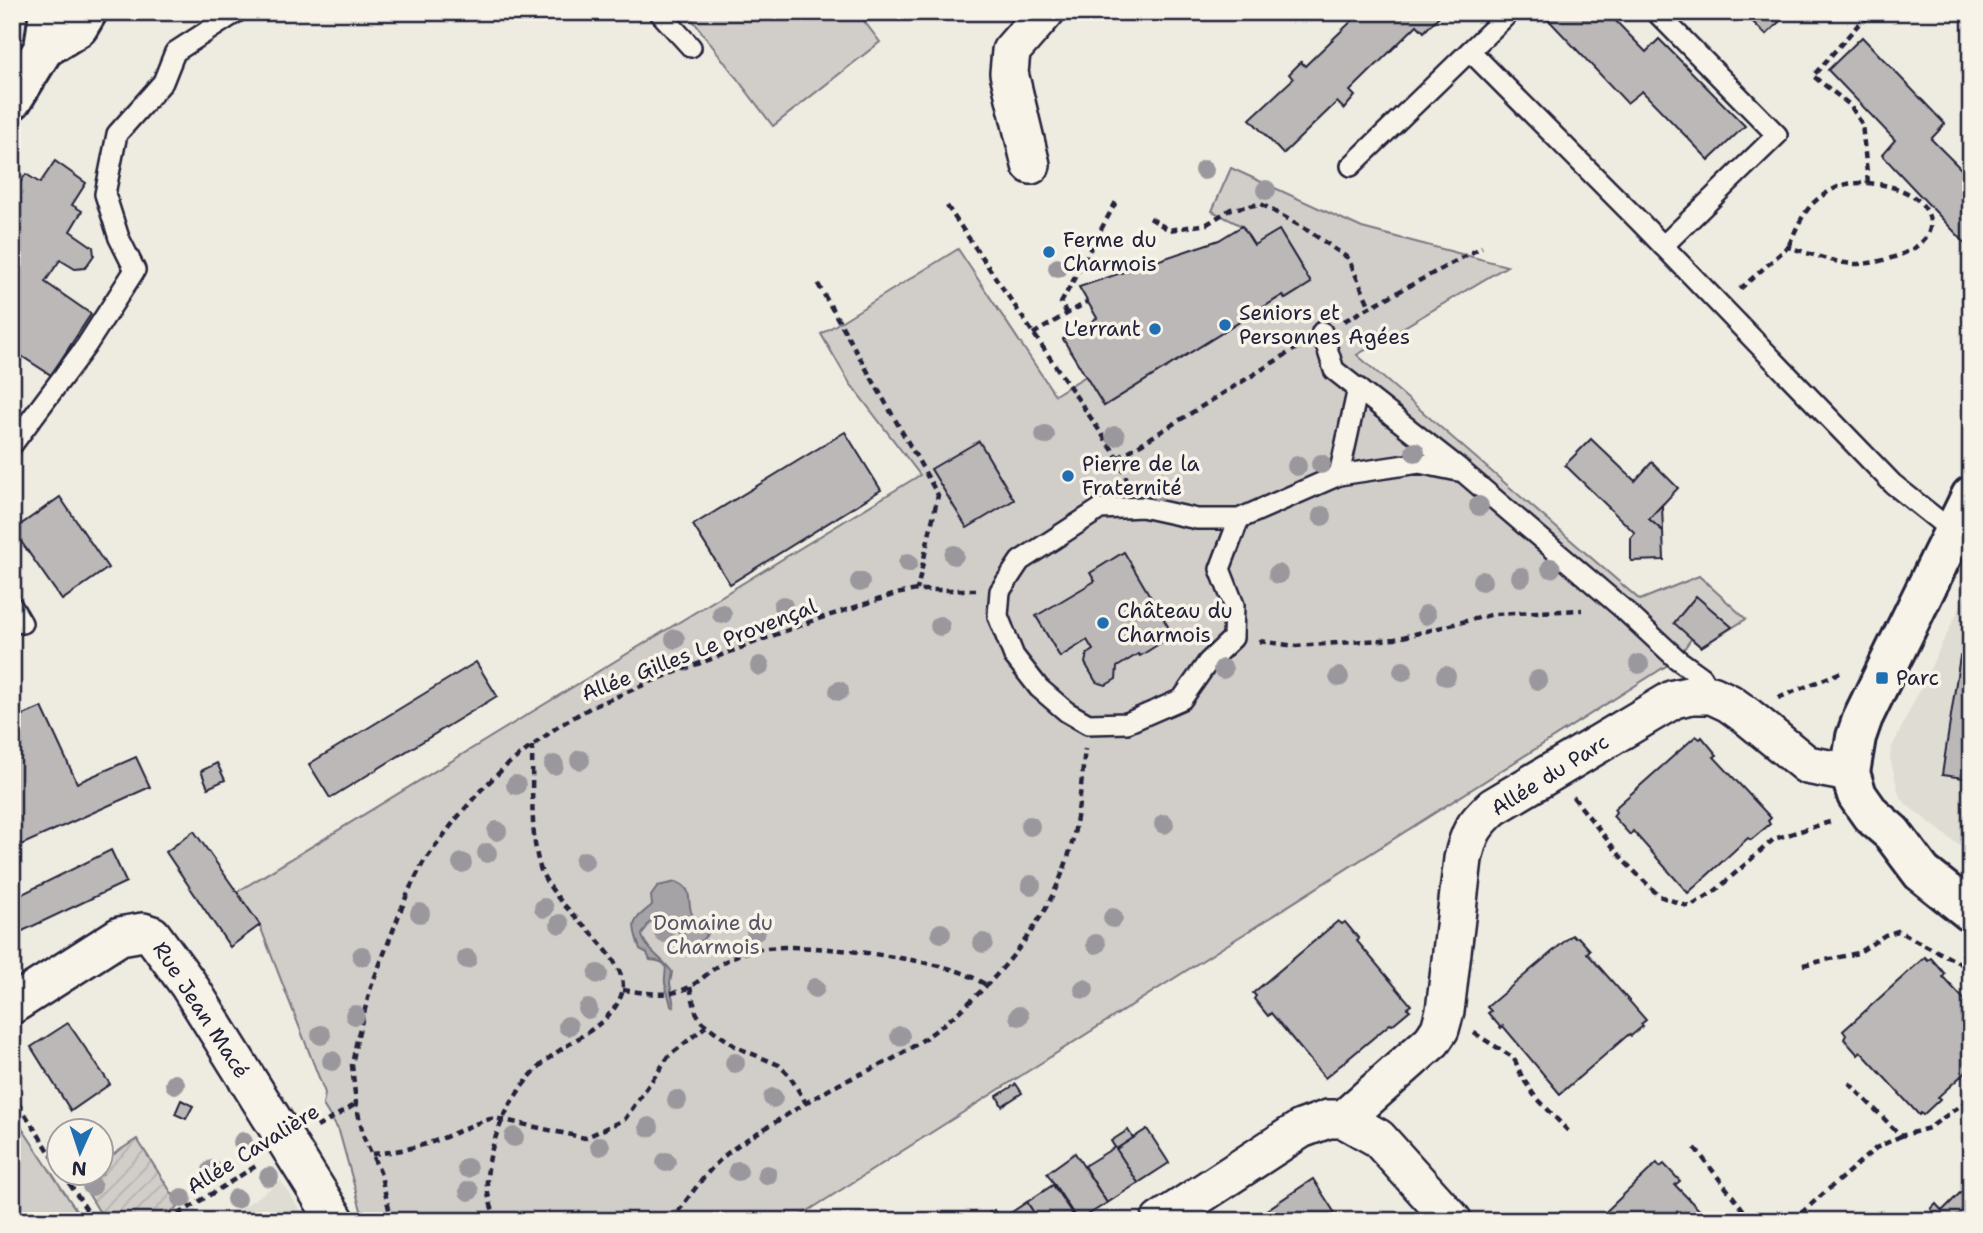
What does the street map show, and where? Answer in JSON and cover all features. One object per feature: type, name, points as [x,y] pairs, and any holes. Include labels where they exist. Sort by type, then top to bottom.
[{"type":"street","points":[[29,61],[78,26],[87,12]]},
{"type":"street","points":[[1031,164],[1009,73],[1009,62],[1011,51],[1045,12]]},
{"type":"street","points":[[1971,496],[1863,717],[1856,737],[1850,772],[1853,785],[1863,804],[1892,833],[1923,873],[1971,912]]},
{"type":"street","points":[[1712,695],[1747,716],[1807,765],[1850,772]]},
{"type":"street","name":"Allée du Parc","points":[[1344,1119],[1432,1041],[1440,1029],[1464,859],[1469,836],[1476,822],[1493,807],[1674,699],[1712,695]]},
{"type":"street","points":[[1892,833],[1937,852],[1971,878]]},
{"type":"street","name":"Rue Jean Macé","points":[[12,1005],[120,936],[143,932],[152,935],[188,984],[336,1221]]},
{"type":"street","points":[[1160,1221],[1301,1129],[1328,1119],[1344,1119],[1378,1138],[1453,1221]]},
{"type":"lane","points":[[12,445],[86,346],[135,270],[119,238],[105,194],[117,134],[163,82],[175,52],[237,12]]},
{"type":"lane","points":[[659,12],[691,47]]},
{"type":"lane","points":[[1351,166],[1510,12]]},
{"type":"lane","points":[[1656,12],[1777,135],[1663,246]]},
{"type":"lane","points":[[1470,51],[1893,484],[1953,532]]},
{"type":"lane","points":[[1322,332],[1334,370],[1464,472],[1677,659],[1702,677],[1712,695]]},
{"type":"lane","points":[[1339,475],[1358,388]]},
{"type":"lane","points":[[1239,519],[1220,569],[1234,605],[1233,638],[1208,662],[1182,699],[1127,723],[1088,724],[1067,712],[1040,688],[1014,656],[998,616],[1000,591],[1020,561],[1100,509],[1142,507],[1197,519],[1239,519],[1339,475],[1419,463],[1464,472]]},
{"type":"path","points":[[1868,183],[1862,124],[1850,105],[1813,76],[1858,25],[1875,12]]},
{"type":"path","points":[[1721,306],[1788,247],[1804,213],[1819,198],[1845,184],[1868,183],[1906,193],[1919,201],[1928,214],[1931,228],[1916,248],[1856,264],[1788,247]]},
{"type":"path","points":[[1068,314],[1061,303],[1117,200]]},
{"type":"path","points":[[1150,218],[1169,230],[1207,223],[1231,209],[1261,204],[1304,228],[1348,258],[1370,307]]},
{"type":"path","points":[[947,206],[1118,458],[1129,484],[1128,508]]},
{"type":"path","points":[[818,284],[938,495],[918,590]]},
{"type":"path","points":[[1033,334],[1087,302]]},
{"type":"path","name":"Allée Gilles Le Provençal","points":[[392,1221],[380,1172],[365,1138],[356,1104],[352,1065],[357,1039],[371,987],[408,892],[423,863],[456,819],[507,765],[532,745],[590,708],[655,680],[812,621],[896,594],[918,590],[1000,591]]},
{"type":"path","points":[[1233,638],[1296,646],[1395,639],[1494,614],[1587,609]]},
{"type":"path","points":[[1773,699],[1849,669]]},
{"type":"path","points":[[671,1221],[721,1159],[741,1143],[806,1103],[890,1060],[928,1037],[987,985],[1014,954],[1037,921],[1068,856],[1077,817],[1088,724]]},
{"type":"path","points":[[496,1221],[487,1181],[494,1146],[504,1119],[523,1085],[535,1071],[602,1022],[616,1008],[623,990],[615,965],[600,943],[558,898],[543,876],[537,860],[532,745]]},
{"type":"path","points":[[1552,772],[1625,862],[1659,896],[1690,907],[1715,891],[1774,838],[1840,817]]},
{"type":"path","points":[[1803,965],[1858,953],[1885,935],[1898,932],[1971,969]]},
{"type":"path","points":[[623,990],[662,994],[676,992],[690,987],[721,964],[742,954],[758,949],[785,947],[865,954],[932,965],[963,973],[987,985]]},
{"type":"path","points":[[690,987],[696,1012],[706,1026],[736,1047],[779,1065],[789,1075],[806,1103]]},
{"type":"path","points":[[1444,1014],[1514,1058],[1534,1095],[1571,1134]]},
{"type":"path","points":[[372,1154],[402,1151],[434,1142],[485,1120],[504,1119],[537,1129],[585,1138],[625,1119],[670,1056],[706,1026]]},
{"type":"path","points":[[1849,1083],[1901,1136]]},
{"type":"path","points":[[12,1094],[46,1146]]},
{"type":"path","points":[[1792,1221],[1876,1148],[1901,1136],[1929,1128],[1971,1098]]},
{"type":"path","name":"Allée Cavalière","points":[[167,1221],[356,1104]]},
{"type":"path","points":[[1695,1148],[1752,1221]]},
{"type":"path","points":[[72,1188],[94,1221]]},
{"type":"shaded area","points":[[1971,584],[1971,855],[1907,805],[1899,795],[1890,757],[1892,747]]},
{"type":"shaded area","points":[[676,882],[686,888],[693,916],[707,927],[709,932],[699,944],[693,945],[684,942],[672,922],[663,919],[649,923],[642,935],[647,945],[672,972],[670,983],[674,1007],[671,1006],[666,986],[665,965],[650,960],[647,953],[640,949],[634,927],[637,919],[652,905],[651,896],[658,886]]},
{"type":"shaded area","points":[[281,1181],[307,1221],[223,1221]]},
{"type":"green space","points":[[698,12],[857,12],[880,42],[773,126],[691,18]]},
{"type":"green space","name":"Domaine du Charmois","points":[[1231,168],[1362,228],[1507,266],[1357,355],[1640,600],[1699,576],[1746,619],[1701,647],[1691,639],[1677,659],[792,1221],[364,1221],[339,1131],[323,1105],[325,1093],[260,926],[237,892],[920,475],[849,382],[821,334],[958,249],[1055,395],[1086,376],[1104,406],[1283,295],[1286,299],[1311,283],[1279,230],[1254,245],[1242,226],[1212,211]]},
{"type":"green space","points":[[12,1113],[46,1164],[46,1188],[62,1188],[80,1216],[73,1221],[12,1221]]},
{"type":"green space","points":[[137,1139],[180,1206],[157,1221],[105,1221],[85,1188],[116,1188],[116,1153]]},
{"type":"building","points":[[1361,12],[1443,12],[1424,32],[1417,25],[1350,91],[1355,96],[1344,109],[1337,102],[1283,154],[1250,119],[1293,79],[1289,74],[1301,62],[1305,66]]},
{"type":"building","points":[[1547,12],[1607,12],[1646,52],[1659,39],[1745,126],[1709,160],[1642,91],[1627,103],[1544,15]]},
{"type":"building","points":[[1743,12],[1789,12],[1766,35]]},
{"type":"building","points":[[1862,37],[1945,124],[1931,139],[1971,179],[1971,239],[1966,244],[1882,155],[1895,140],[1828,70]]},
{"type":"building","points":[[55,161],[86,183],[72,205],[82,211],[70,231],[93,247],[94,255],[85,268],[75,269],[60,260],[45,282],[91,314],[51,375],[12,350],[12,194],[26,174],[40,183]]},
{"type":"building","points":[[1242,226],[1254,245],[1279,230],[1311,283],[1285,299],[1283,295],[1104,406],[1063,339],[1097,318],[1079,287],[1219,240]]},
{"type":"building","points":[[845,432],[881,490],[730,584],[693,525]]},
{"type":"building","points":[[1591,439],[1635,481],[1652,462],[1678,488],[1649,519],[1663,531],[1664,560],[1631,561],[1631,538],[1635,533],[1565,465]]},
{"type":"building","points":[[979,441],[1014,500],[967,528],[931,469]]},
{"type":"building","points":[[60,497],[108,568],[62,600],[13,530]]},
{"type":"building","points":[[1662,505],[1663,531],[1649,519]]},
{"type":"building","name":"Château du Charmois","points":[[1124,552],[1173,635],[1117,667],[1116,679],[1106,685],[1096,682],[1085,663],[1087,654],[1093,650],[1087,640],[1060,657],[1036,616],[1095,581],[1090,573]]},
{"type":"building","points":[[1696,596],[1732,627],[1701,647],[1674,623]]},
{"type":"building","points":[[1960,656],[1971,657],[1971,779],[1942,775]]},
{"type":"building","points":[[476,662],[497,696],[330,798],[309,764]]},
{"type":"building","points":[[42,707],[77,783],[136,757],[150,787],[12,849],[12,720]]},
{"type":"building","points":[[1696,736],[1700,739],[1702,737],[1717,755],[1714,757],[1771,818],[1768,821],[1770,824],[1751,840],[1748,838],[1688,893],[1633,831],[1630,835],[1613,816],[1616,812],[1614,809]]},
{"type":"building","points":[[217,763],[225,780],[208,788],[201,771]]},
{"type":"building","points":[[194,831],[260,925],[230,947],[166,852]]},
{"type":"building","points":[[111,850],[126,882],[12,936],[12,899]]},
{"type":"building","points":[[1338,921],[1342,924],[1345,922],[1359,939],[1357,941],[1411,1005],[1407,1008],[1410,1010],[1325,1078],[1271,1013],[1268,1016],[1254,999],[1256,996],[1253,993]]},
{"type":"building","points":[[1572,935],[1578,937],[1590,950],[1587,953],[1646,1020],[1641,1024],[1643,1026],[1631,1036],[1629,1034],[1560,1094],[1503,1026],[1501,1028],[1488,1013],[1491,1011],[1487,1007]]},
{"type":"building","points":[[1925,957],[1928,960],[1931,958],[1945,974],[1943,977],[1971,1007],[1971,1067],[1938,1097],[1940,1099],[1923,1115],[1919,1115],[1861,1052],[1858,1055],[1844,1039],[1846,1035],[1843,1031]]},
{"type":"building","points":[[68,1023],[110,1084],[71,1111],[31,1047]]},
{"type":"building","points":[[1016,1084],[1022,1093],[1002,1106],[997,1096]]},
{"type":"building","points":[[181,1100],[193,1106],[186,1119],[175,1114]]},
{"type":"building","points":[[1147,1129],[1169,1163],[1138,1183],[1116,1149]]},
{"type":"building","points":[[1128,1130],[1133,1138],[1116,1149],[1111,1141]]},
{"type":"building","points":[[1115,1147],[1138,1183],[1107,1203],[1084,1166]]},
{"type":"building","points":[[1075,1153],[1107,1203],[1078,1221],[1047,1173]]},
{"type":"building","points":[[1657,1163],[1660,1167],[1664,1164],[1680,1181],[1675,1185],[1710,1221],[1596,1221]]},
{"type":"building","points":[[1313,1179],[1340,1221],[1263,1221],[1259,1215]]},
{"type":"building","points":[[1053,1185],[1077,1221],[1039,1221],[1027,1202]]},
{"type":"building","points":[[1963,1190],[1971,1198],[1971,1221],[1935,1221],[1936,1215],[1931,1209],[1936,1204],[1942,1211]]},
{"type":"building","points":[[1027,1202],[1039,1221],[1000,1220]]},
{"type":"building","points":[[994,1210],[1001,1221],[977,1221]]},
{"type":"place","name":"Ferme du Charmois","points":[[1049,252]]},
{"type":"place","name":"Seniors et Personnes Agées","points":[[1225,325]]},
{"type":"place","name":"L'errant","points":[[1155,329]]},
{"type":"place","name":"Pierre de la Fraternité","points":[[1068,476]]},
{"type":"place","name":"Château du Charmois","points":[[1103,623]]},
{"type":"place","name":"Parc","points":[[1882,678]]}]
